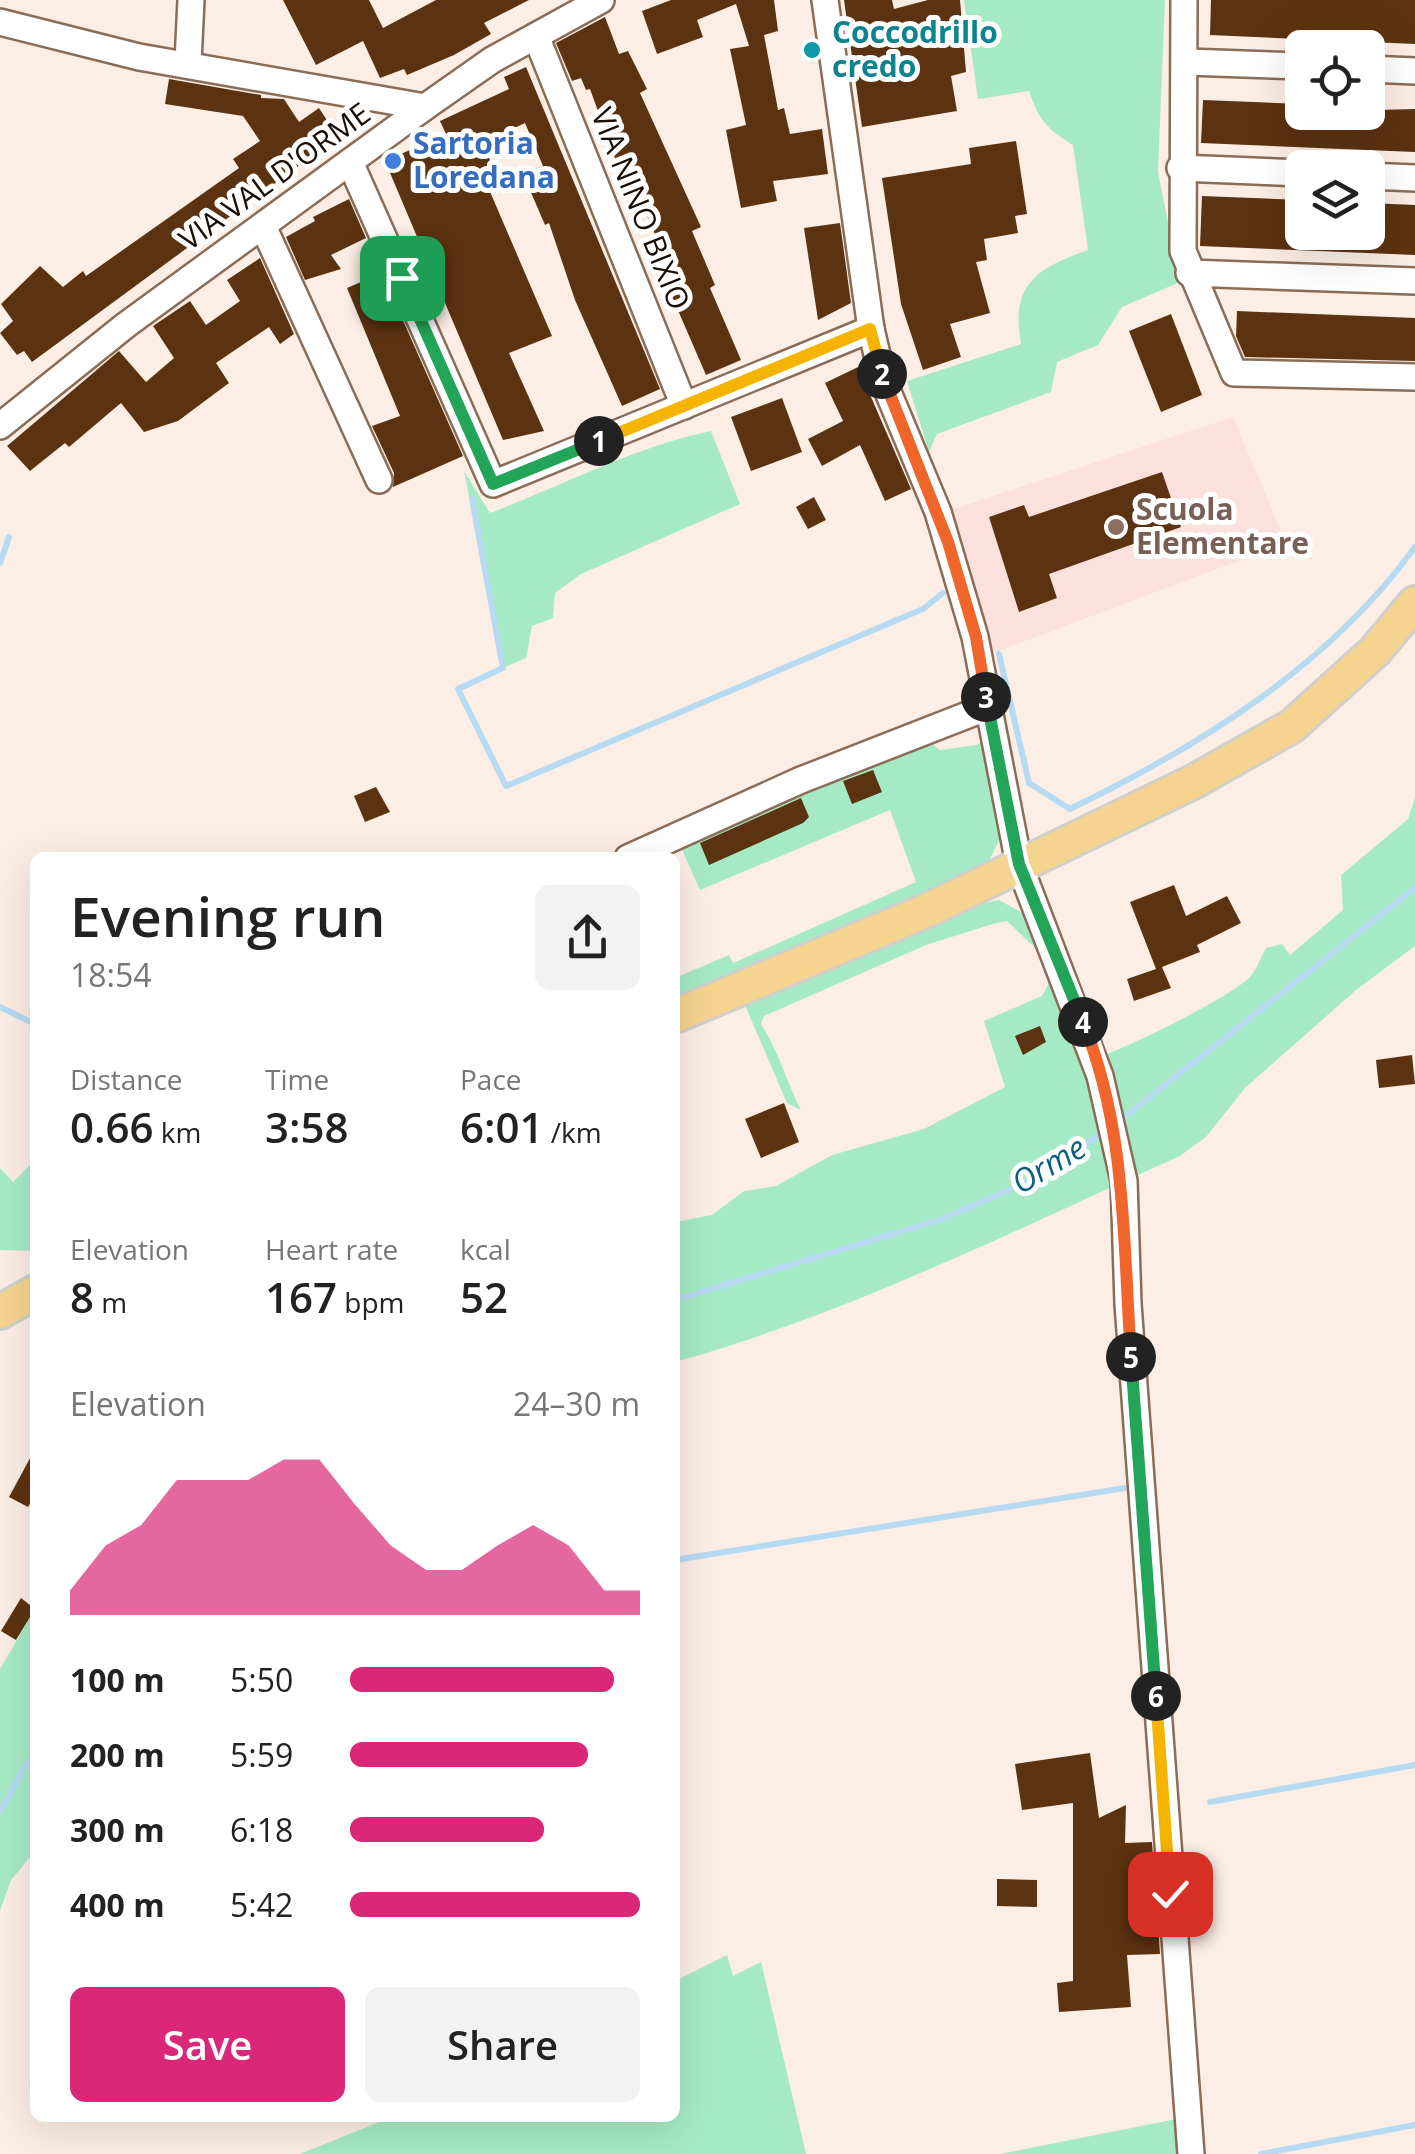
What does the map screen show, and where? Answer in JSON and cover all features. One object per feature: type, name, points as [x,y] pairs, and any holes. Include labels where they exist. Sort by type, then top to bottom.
[{"type":"main road","points":[[680,1014],[928,910],[1119,820],[1292,726],[1374,651],[1415,603]]},
{"type":"main road","points":[[0,1312],[30,1295]]},
{"type":"street","points":[[188,62],[192,0]]},
{"type":"street","name":"VIA VAL D'ORME","points":[[0,426],[126,325],[426,107],[536,36],[601,0]]},
{"type":"street","points":[[825,0],[870,329],[884,380],[948,542],[976,637],[1019,864],[1100,1076],[1124,1181],[1128,1304],[1191,2154]]},
{"type":"street","points":[[1184,0],[1186,62],[1180,168],[1183,251],[1234,373],[1415,378]]},
{"type":"street","points":[[0,22],[139,57],[188,62],[426,107]]},
{"type":"street","name":"VIA NINO BIXIO","points":[[536,36],[684,406]]},
{"type":"street","points":[[1186,62],[1285,65]]},
{"type":"street","points":[[1385,70],[1415,71]]},
{"type":"street","points":[[350,162],[493,484],[870,329]]},
{"type":"street","points":[[1180,168],[1285,172]]},
{"type":"street","points":[[1385,177],[1415,178]]},
{"type":"street","points":[[263,226],[380,480]]},
{"type":"street","points":[[1190,273],[1415,281]]},
{"type":"street","points":[[641,852],[801,780],[988,707]]},
{"type":"shaded area","name":"Scuola Elementare","points":[[1233,417],[1286,543],[988,655],[948,511]]},
{"type":"green space","points":[[964,0],[1165,0],[1158,172],[1180,282],[1122,307],[1098,345],[1057,362],[1051,392],[937,434],[929,452],[907,381],[1021,344],[1020,307],[1031,281],[1054,264],[1088,250],[1073,145],[1045,123],[1029,91],[978,99]]},
{"type":"green space","points":[[711,431],[740,504],[581,574],[555,593],[553,618],[532,626],[526,658],[503,668],[464,471],[490,513],[627,457]]},
{"type":"green space","points":[[993,732],[1004,830],[988,863],[680,1014],[680,976],[729,955],[733,963],[916,882],[890,810],[700,890],[676,836],[919,734],[940,750],[977,745]]},
{"type":"green space","points":[[1415,798],[1415,946],[1356,990],[1245,1088],[1206,1137],[1180,1156],[930,1269],[803,1320],[680,1361],[680,1221],[712,1215],[744,1191],[776,1186],[832,1155],[924,1129],[1005,1087],[984,1021],[1042,996],[1050,981],[1064,997],[1090,1086],[1095,1058],[1152,1034],[1222,997],[1251,976],[1266,948],[1282,944],[1290,955],[1343,910],[1341,875],[1408,819]]},
{"type":"green space","points":[[999,900],[1033,919],[1042,940],[1033,946],[1007,921],[996,923],[926,945],[764,1016],[761,1024],[801,1110],[787,1103],[744,1003],[980,904]]},
{"type":"green space","points":[[30,1165],[30,1251],[0,1250],[0,1168],[13,1182]]},
{"type":"green space","points":[[30,1618],[30,1857],[11,1880],[0,1911],[0,1669]]},
{"type":"green space","points":[[727,1955],[733,1976],[761,1962],[806,2154],[300,2154],[379,2122],[680,2122],[680,1978]]},
{"type":"green space","points":[[1187,2117],[1191,2154],[1000,2154]]},
{"type":"building","points":[[283,0],[369,0],[383,28],[436,0],[529,0],[484,23],[491,34],[454,55],[407,75],[404,69],[380,78],[363,41],[316,65]]},
{"type":"building","points":[[671,0],[774,0],[778,31],[764,35],[778,110],[784,108],[790,134],[822,129],[828,174],[773,181],[777,201],[741,208],[726,130],[746,125],[730,49],[749,46],[736,4],[697,20],[703,37],[657,54],[642,11]]},
{"type":"building","points":[[844,0],[892,0],[894,9],[928,0],[960,0],[966,72],[951,76],[957,111],[862,127]]},
{"type":"building","points":[[1211,0],[1415,0],[1415,44],[1385,43],[1385,30],[1285,30],[1285,38],[1210,35]]},
{"type":"building","points":[[605,17],[619,54],[628,51],[647,89],[640,93],[701,227],[692,231],[715,285],[710,288],[741,360],[706,375],[651,248],[659,244],[623,158],[616,161],[590,89],[586,90],[581,78],[572,81],[556,43]]},
{"type":"building","points":[[526,67],[660,389],[622,406],[575,300],[549,223],[545,225],[523,174],[543,166],[525,123],[482,143],[497,175],[485,180],[552,336],[509,353],[544,431],[503,440],[385,161],[446,134],[440,121],[509,89],[504,77]]},
{"type":"building","points":[[169,79],[284,99],[299,122],[319,108],[338,137],[32,362],[24,351],[17,355],[0,333],[13,321],[1,304],[40,266],[63,287],[83,271],[86,276],[239,168],[233,159],[260,141],[243,116],[165,104]]},
{"type":"building","points":[[1203,100],[1285,103],[1285,130],[1385,130],[1385,110],[1415,109],[1415,152],[1201,143]]},
{"type":"building","points":[[1016,141],[1027,214],[1015,216],[1018,233],[984,239],[987,260],[976,262],[990,313],[950,324],[961,357],[923,370],[901,304],[882,178],[971,164],[969,148]]},
{"type":"building","points":[[1202,196],[1285,199],[1285,250],[1200,246]]},
{"type":"building","points":[[349,199],[366,238],[331,255],[341,269],[305,280],[286,237],[315,221],[313,217]]},
{"type":"building","points":[[1385,204],[1415,205],[1415,255],[1296,250],[1385,250]]},
{"type":"building","points":[[840,223],[851,303],[818,320],[804,228]]},
{"type":"building","points":[[260,258],[294,334],[280,344],[269,327],[216,363],[229,383],[178,421],[144,432],[121,403],[69,447],[65,443],[30,471],[7,446],[119,351],[146,382],[174,358],[153,326],[190,301],[206,325],[240,301],[227,280]]},
{"type":"building","points":[[382,273],[463,456],[393,487],[394,473],[372,426],[400,416],[347,288]]},
{"type":"building","points":[[1237,311],[1415,318],[1415,361],[1245,357],[1236,336]]},
{"type":"building","points":[[1171,314],[1202,395],[1161,412],[1129,331]]},
{"type":"building","points":[[858,367],[911,489],[885,501],[860,445],[822,466],[808,439],[843,421],[825,383]]},
{"type":"building","points":[[782,398],[802,452],[751,471],[731,417]]},
{"type":"building","points":[[1162,472],[1181,527],[1049,574],[1057,598],[1019,612],[989,517],[1024,505],[1029,517]]},
{"type":"building","points":[[814,497],[826,520],[808,529],[796,507]]},
{"type":"building","points":[[873,770],[882,792],[852,804],[843,781]]},
{"type":"building","points":[[376,787],[390,812],[365,822],[354,796]]},
{"type":"building","points":[[801,798],[809,817],[803,823],[709,865],[700,843]]},
{"type":"building","points":[[1174,885],[1186,916],[1227,896],[1241,923],[1197,945],[1200,952],[1162,967],[1171,988],[1134,1001],[1127,979],[1156,969],[1130,902]]},
{"type":"building","points":[[1040,1026],[1046,1042],[1023,1055],[1015,1036]]},
{"type":"building","points":[[1412,1055],[1415,1084],[1379,1088],[1376,1060]]},
{"type":"building","points":[[784,1103],[799,1142],[761,1158],[745,1119]]},
{"type":"building","points":[[30,1458],[28,1507],[9,1497]]},
{"type":"building","points":[[21,1598],[30,1605],[30,1617],[16,1640],[1,1631]]},
{"type":"building","points":[[1090,1753],[1099,1818],[1126,1805],[1125,1843],[1152,1842],[1160,1954],[1127,1955],[1131,2007],[1059,2012],[1057,1983],[1073,1981],[1073,1803],[1022,1810],[1015,1764]]},
{"type":"building","points":[[997,1879],[1037,1880],[1037,1907],[997,1906]]},
{"type":"waterway","points":[[472,499],[503,668],[458,689],[506,786],[923,609],[943,593]]},
{"type":"waterway","points":[[0,563],[9,537]]},
{"type":"waterway","points":[[999,654],[1029,783],[1070,809],[1167,758],[1259,699],[1343,629],[1415,547]]},
{"type":"waterway","name":"Orme","points":[[1118,1122],[1415,888]]},
{"type":"waterway","points":[[0,1007],[30,1022]]},
{"type":"waterway","name":"Orme","points":[[680,1298],[942,1219],[1039,1177],[1103,1132]]},
{"type":"waterway","points":[[680,1559],[1125,1488]]},
{"type":"waterway","name":"Orme","points":[[0,1811],[30,1758]]},
{"type":"waterway","points":[[1210,1802],[1415,1765]]},
{"type":"waterway","points":[[1261,2154],[1415,2125]]},
{"type":"place","name":"Coccodrillo credo","points":[[812,50]]},
{"type":"place","name":"Sartoria Loredana","points":[[393,161]]},
{"type":"place","name":"Scuola Elementare","points":[[1116,527]]},
{"type":"route","points":[[402,278],[493,484],[870,329],[884,380],[948,542],[976,637],[1019,864],[1086,1030],[1124,1181],[1128,1304],[1170,1894]]}]
